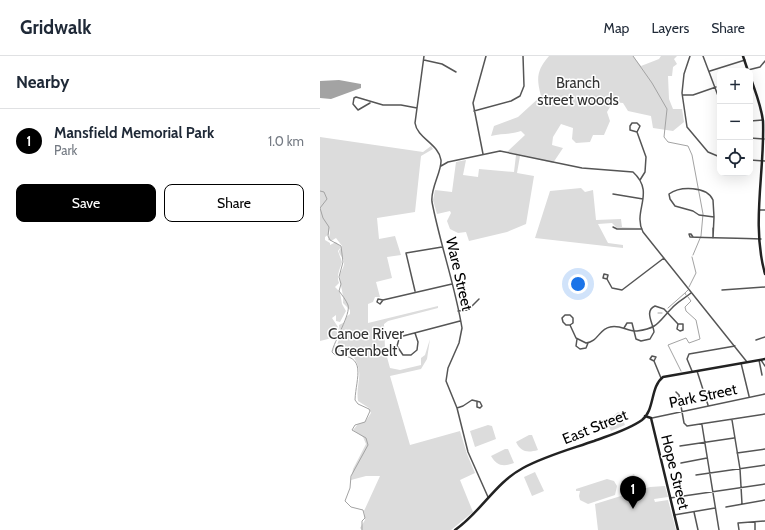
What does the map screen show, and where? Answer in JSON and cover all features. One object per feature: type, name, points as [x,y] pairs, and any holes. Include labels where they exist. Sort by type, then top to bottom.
[{"type":"main road","points":[[743,56],[747,68]]},
{"type":"main road","points":[[753,86],[763,120],[764,161],[760,210],[761,239],[765,274]]},
{"type":"main road","points":[[662,378],[765,359]]},
{"type":"main road","name":"East Street","points":[[455,530],[505,480],[523,468],[618,432],[639,422],[646,416],[657,384],[662,378]]},
{"type":"main road","name":"Park Street","points":[[646,416],[651,418]]},
{"type":"main road","name":"Hope Street","points":[[651,418],[678,530]]},
{"type":"street","points":[[424,56],[416,126],[436,150],[442,161],[448,162]]},
{"type":"street","points":[[483,154],[474,111],[474,96],[486,56]]},
{"type":"street","points":[[474,111],[516,100],[520,96],[524,86],[523,56]]},
{"type":"street","points":[[690,56],[684,74],[682,95],[687,125],[690,131],[710,154],[717,156]]},
{"type":"street","points":[[704,56],[717,91]]},
{"type":"street","points":[[424,60],[442,64],[456,72]]},
{"type":"street","points":[[710,71],[745,60]]},
{"type":"street","points":[[753,69],[760,67],[765,60]]},
{"type":"street","points":[[682,95],[693,95],[716,88]]},
{"type":"street","points":[[370,103],[358,110],[353,104],[354,98],[356,97],[370,103],[389,106],[401,105],[417,108]]},
{"type":"street","points":[[753,121],[763,120]]},
{"type":"street","points":[[637,132],[630,130],[632,123],[639,125],[640,129],[637,132],[646,157],[645,172],[640,180]]},
{"type":"street","points":[[753,138],[764,139]]},
{"type":"street","points":[[440,166],[448,162],[483,154],[502,152],[552,163],[597,170],[634,172],[640,180],[644,190],[644,200],[640,223],[642,229],[747,362]]},
{"type":"street","points":[[753,160],[764,161]]},
{"type":"street","name":"Ware Street","points":[[442,161],[432,198],[442,247],[460,320],[461,336],[446,374],[447,384],[456,408],[468,452],[488,498]]},
{"type":"street","points":[[713,238],[714,217],[712,198],[709,194],[691,188],[671,192],[669,197],[675,206],[692,210],[703,216],[714,217]]},
{"type":"street","points":[[613,194],[644,200]]},
{"type":"street","points":[[760,210],[765,210]]},
{"type":"street","points":[[613,227],[617,229],[642,229]]},
{"type":"street","points":[[692,237],[761,239]]},
{"type":"street","points":[[415,291],[406,253],[442,247]]},
{"type":"street","points":[[607,279],[612,288],[622,290],[664,258]]},
{"type":"street","points":[[383,300],[415,291],[452,284]]},
{"type":"street","points":[[722,290],[765,287]]},
{"type":"street","points":[[577,339],[588,343],[594,341],[606,328],[614,326],[634,331],[653,328],[662,321],[668,312],[691,293]]},
{"type":"street","points":[[458,311],[469,310],[479,300]]},
{"type":"street","points":[[624,328],[627,323],[632,323],[636,339],[644,341],[652,338],[653,328],[649,314],[650,308],[658,306],[668,312],[678,324],[684,325],[684,330],[678,330],[676,327],[678,324]]},
{"type":"street","points":[[570,325],[573,323],[573,318],[566,314],[562,321],[566,325],[570,325],[577,339],[576,346],[580,349],[586,348],[588,343]]},
{"type":"street","points":[[415,333],[418,342],[417,350],[413,354],[403,354],[397,346],[399,339],[403,336],[460,320]]},
{"type":"street","points":[[756,340],[765,337]]},
{"type":"street","points":[[692,372],[686,358],[689,354],[735,346]]},
{"type":"street","points":[[760,360],[765,366]]},
{"type":"street","points":[[760,360],[762,375]]},
{"type":"street","points":[[654,361],[662,378]]},
{"type":"street","points":[[741,363],[749,397]]},
{"type":"street","points":[[698,371],[708,406]]},
{"type":"street","points":[[676,392],[679,395],[686,426],[702,425],[765,414]]},
{"type":"street","name":"Park Street","points":[[651,418],[765,394]]},
{"type":"street","points":[[456,408],[463,406],[472,400],[478,401]]},
{"type":"street","points":[[732,420],[740,469],[742,504]]},
{"type":"street","points":[[702,425],[719,530]]},
{"type":"street","points":[[680,446],[734,438]]},
{"type":"street","points":[[737,453],[765,449]]},
{"type":"street","points":[[680,463],[708,458]]},
{"type":"street","points":[[696,475],[765,465]]},
{"type":"street","points":[[670,498],[765,484]]},
{"type":"street","points":[[726,507],[765,500]]},
{"type":"street","points":[[674,515],[715,508]]},
{"type":"street","points":[[694,512],[698,530]]},
{"type":"street","points":[[739,530],[738,523],[765,521]]},
{"type":"street","points":[[755,522],[755,530]]},
{"type":"green space","name":"Branch street woods","points":[[549,56],[633,56],[641,66],[659,59],[661,56],[677,56],[674,59],[677,64],[673,67],[672,76],[668,76],[669,99],[673,109],[682,109],[684,122],[673,131],[653,128],[651,116],[628,111],[623,103],[613,102],[607,112],[610,121],[604,135],[593,135],[590,142],[576,143],[572,139],[573,128],[561,124],[553,137],[552,145],[563,148],[553,163],[507,152],[525,135],[521,131],[491,136],[494,126],[518,117],[541,96],[538,84],[539,74],[542,66]]},
{"type":"green space","name":"Canoe River Greenbelt","points":[[320,137],[423,152],[431,146],[433,149],[421,156],[415,212],[377,218],[379,239],[395,236],[401,255],[387,257],[392,278],[376,282],[380,297],[375,297],[373,302],[368,304],[368,323],[438,306],[438,308],[388,321],[384,324],[385,348],[396,346],[385,350],[390,368],[400,370],[421,365],[421,358],[425,355],[430,339],[427,359],[421,369],[390,376],[410,445],[460,431],[475,473],[460,480],[473,512],[451,530],[362,530],[360,528],[365,520],[364,511],[380,476],[366,476],[351,480],[353,469],[366,444],[363,437],[353,430],[358,424],[365,422],[371,413],[369,408],[358,401],[357,394],[359,373],[352,355],[338,353],[333,350],[340,337],[339,325],[345,322],[346,317],[350,314],[350,310],[343,303],[340,276],[344,266],[344,261],[339,251],[342,246],[336,238],[331,241],[328,240],[330,233],[329,228],[329,234],[325,237],[325,240],[330,243],[330,245],[336,242],[341,247],[338,251],[342,262],[338,275],[339,283],[335,287],[340,292],[342,304],[346,311],[340,322],[336,321],[336,315],[332,318],[338,327],[339,332],[336,337],[320,341]]},
{"type":"green space","points":[[516,155],[520,156],[517,173],[534,176],[526,224],[507,232],[469,241],[466,232],[458,233],[450,229],[447,221],[451,213],[450,211],[437,214],[433,200],[435,190],[452,192],[456,162],[466,160],[463,175],[478,177],[479,169],[514,172]]},
{"type":"green space","points":[[581,188],[585,192],[593,190],[596,220],[621,219],[622,227],[639,227],[617,228],[612,223],[598,224],[608,243],[623,245],[623,248],[535,238],[550,191]]},
{"type":"green space","points":[[618,412],[620,413],[625,425],[611,431],[609,423]]},
{"type":"green space","points":[[488,425],[492,426],[496,439],[475,447],[470,431]]},
{"type":"green space","points":[[529,435],[532,435],[538,450],[522,450],[516,442]]},
{"type":"green space","points":[[508,449],[514,463],[501,465],[498,464],[491,456]]},
{"type":"green space","points":[[535,472],[544,491],[532,496],[524,477]]},
{"type":"green space","points":[[634,474],[640,488],[629,488],[621,481]]},
{"type":"green space","points":[[607,479],[614,481],[617,486],[615,495],[588,504],[580,500],[580,491],[576,491],[576,489]]},
{"type":"green space","points":[[665,486],[668,497],[654,499],[655,502],[668,500],[676,530],[598,530],[595,504],[650,487]]},
{"type":"shaded area","points":[[339,80],[361,84],[361,88],[331,99],[320,98],[320,81]]},
{"type":"waterway","points":[[633,56],[652,83],[667,109],[664,137],[668,142],[688,146],[692,155],[703,214],[701,236],[693,255]]},
{"type":"waterway","points":[[320,191],[324,192],[327,199],[320,208],[323,218],[329,227],[328,236],[330,240],[341,246],[343,262],[339,277],[341,284],[339,291],[348,305],[345,321],[332,352],[335,355],[345,356],[352,359],[356,363],[358,376],[355,400],[358,404],[369,409],[370,411],[365,422],[355,425],[352,430],[366,438],[368,445],[351,476],[350,488],[345,501],[351,507],[363,510],[365,518],[362,521],[362,530]]},
{"type":"waterway","points":[[689,287],[696,273],[692,257]]},
{"type":"waterway","points":[[686,295],[685,293],[688,290]]},
{"type":"waterway","points":[[668,308],[685,293]]},
{"type":"waterway","points":[[681,371],[668,345],[686,338],[689,343],[700,339],[696,320],[686,311],[685,307],[691,301],[688,297]]},
{"type":"place","name":"Mansfield Memorial Park","points":[[633,509]]}]
